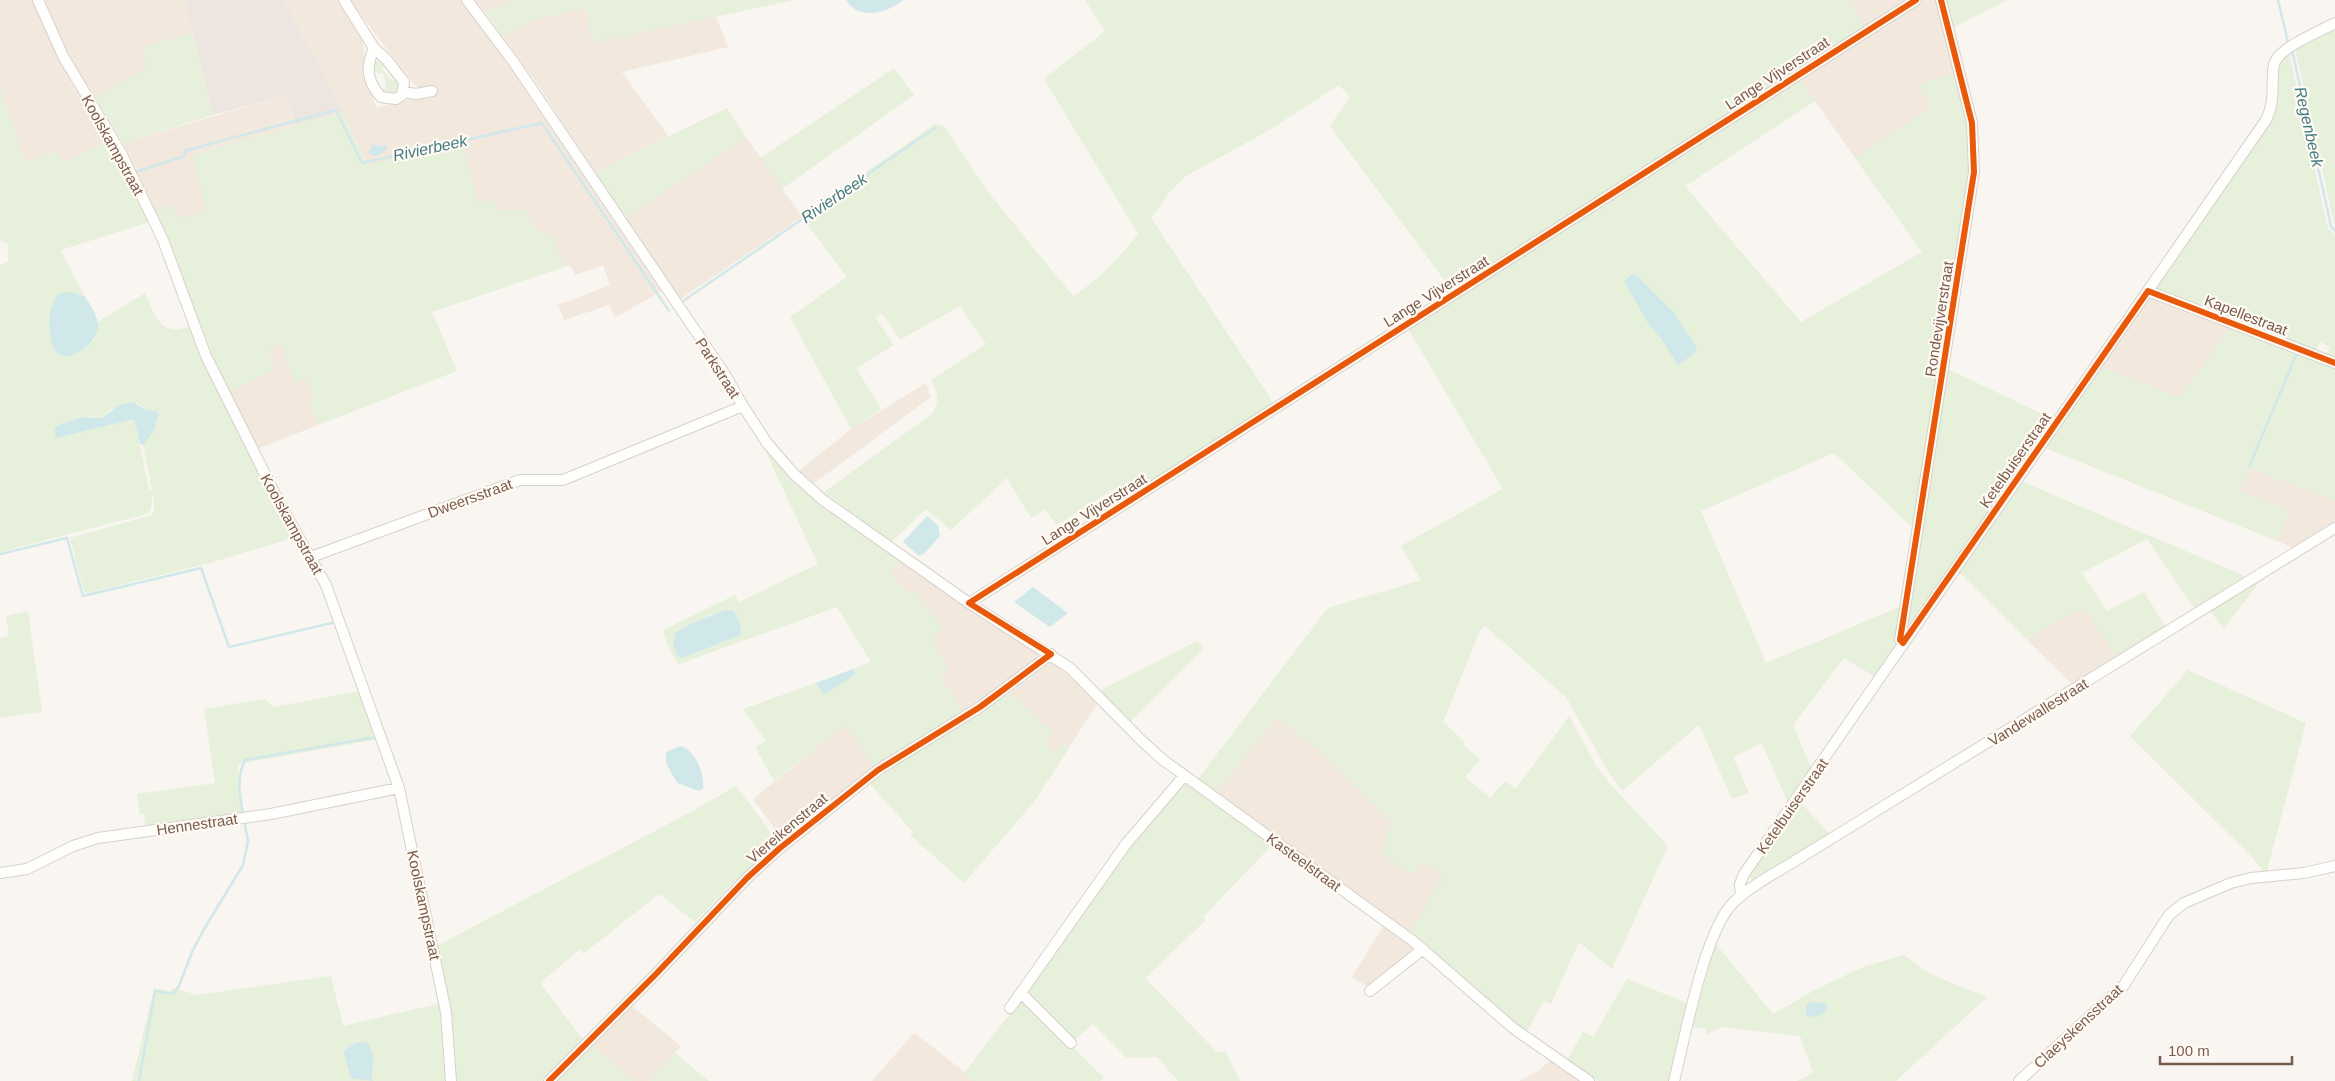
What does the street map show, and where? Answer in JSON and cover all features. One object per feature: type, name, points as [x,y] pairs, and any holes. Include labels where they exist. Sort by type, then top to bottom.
[{"type":"street","name":"Koolskampstraat","points":[[38,0],[62,56],[121,153],[163,240],[206,356],[281,506],[326,585],[399,788],[446,1012],[451,1081]]},
{"type":"street","points":[[344,0],[374,48],[387,60],[404,82],[403,92],[396,100],[380,97],[370,82],[368,63],[374,48]]},
{"type":"street","name":"Parkstraat","points":[[468,0],[513,61],[594,184],[724,373],[767,443],[794,474],[822,500],[969,603],[1051,654]]},
{"type":"street","name":"Lange Vijverstraat","points":[[969,603],[1916,0]]},
{"type":"street","name":"Rondevijverstraat","points":[[1903,643],[1900,640],[1974,172],[1972,123],[1941,0]]},
{"type":"street","name":"Ketelbuiserstraat","points":[[1741,896],[1740,884],[1744,874],[2266,120],[2274,96],[2273,70],[2275,60],[2283,52],[2335,23]]},
{"type":"street","points":[[403,92],[416,94],[432,91]]},
{"type":"street","name":"Kapellestraat","points":[[2148,291],[2335,363]]},
{"type":"street","name":"Dweersstraat","points":[[311,557],[520,480],[563,480],[743,406]]},
{"type":"street","name":"Vandewallestraat","points":[[1741,896],[2335,528]]},
{"type":"street","name":"Kasteelstraat","points":[[1051,654],[1070,668],[1142,741],[1184,776],[1424,949],[1513,1028],[1589,1081]]},
{"type":"street","name":"Viereikenstraat","points":[[549,1081],[656,974],[747,878],[780,848],[878,770],[980,707],[1051,654]]},
{"type":"street","points":[[1010,1008],[1022,994],[1126,844],[1184,776]]},
{"type":"street","name":"Hennestraat","points":[[0,873],[27,869],[72,846],[98,838],[271,814],[399,788]]},
{"type":"street","name":"Claeyskensstraat","points":[[2019,1081],[2124,985],[2169,915],[2184,903],[2231,883],[2251,878],[2304,873],[2335,866]]},
{"type":"street","points":[[1674,1081],[1707,952],[1720,921],[1732,903],[1741,896]]},
{"type":"street","points":[[1370,991],[1424,949]]},
{"type":"street","points":[[1022,994],[1071,1043]]},
{"type":"shaded area","points":[[0,0],[32,0],[72,84],[108,140],[65,162],[58,152],[25,162],[0,85]]},
{"type":"shaded area","points":[[45,0],[185,0],[193,33],[142,47],[147,68],[95,98],[73,66]]},
{"type":"shaded area","points":[[185,0],[284,0],[342,112],[296,125],[286,95],[213,115]]},
{"type":"shaded area","points":[[284,0],[337,0],[363,41],[366,72],[376,108],[435,93],[420,89],[414,84],[349,0],[462,0],[511,67],[661,291],[615,318],[609,305],[564,320],[558,305],[610,285],[603,265],[575,275],[570,265],[564,267],[551,233],[542,235],[530,222],[478,203],[463,144],[368,165]]},
{"type":"shaded area","points":[[474,0],[519,0],[485,12]]},
{"type":"shaded area","points":[[1848,0],[1910,0],[1865,27]]},
{"type":"shaded area","points":[[1921,0],[1935,0],[1955,74],[1917,84],[1932,107],[1855,158],[1799,78]]},
{"type":"shaded area","points":[[585,8],[592,42],[716,17],[728,47],[622,72],[668,136],[594,173],[541,89],[503,37],[527,22]]},
{"type":"shaded area","points":[[286,95],[296,125],[193,155],[207,212],[177,219],[154,211],[123,143]]},
{"type":"shaded area","points":[[746,137],[802,217],[679,300],[624,218]]},
{"type":"shaded area","points":[[2154,296],[2231,326],[2180,397],[2101,367],[2145,299]]},
{"type":"shaded area","points":[[281,344],[294,382],[306,378],[315,398],[309,401],[318,425],[257,449],[228,392],[275,370],[268,349]]},
{"type":"shaded area","points":[[926,383],[931,397],[813,484],[799,471],[851,429]]},
{"type":"shaded area","points":[[2249,468],[2335,501],[2335,521],[2293,548],[2277,541],[2290,511],[2239,491]]},
{"type":"shaded area","points":[[901,560],[1042,652],[1024,669],[961,713],[961,707],[940,677],[949,670],[932,641],[913,590],[909,594],[890,575]]},
{"type":"shaded area","points":[[2083,607],[2117,657],[2073,685],[2026,639]]},
{"type":"shaded area","points":[[1051,661],[1098,702],[1069,748],[1064,743],[1054,753],[1044,743],[1053,733],[1010,693]]},
{"type":"shaded area","points":[[1277,717],[1315,747],[1392,823],[1413,874],[1422,861],[1444,876],[1410,932],[1216,793]]},
{"type":"shaded area","points":[[846,724],[874,767],[783,840],[753,799]]},
{"type":"shaded area","points":[[1384,925],[1417,949],[1370,988],[1352,977]]},
{"type":"shaded area","points":[[631,1005],[681,1046],[650,1081],[634,1081],[593,1046]]},
{"type":"shaded area","points":[[914,1033],[961,1069],[972,1081],[872,1081]]},
{"type":"shaded area","points":[[1551,1060],[1581,1081],[1519,1081],[1538,1071]]},
{"type":"green space","points":[[519,0],[795,0],[592,43],[585,8],[527,22],[503,37],[485,12]]},
{"type":"green space","points":[[1085,0],[1848,0],[1865,27],[1453,292],[1330,126],[1350,97],[1339,85],[1266,132],[1186,176],[1169,193],[1151,218],[1275,405],[1122,500],[1115,488],[1057,525],[1045,510],[1031,518],[1007,478],[951,530],[926,509],[891,543],[824,492],[933,413],[937,404],[937,396],[931,380],[986,344],[960,306],[900,340],[882,313],[875,317],[894,345],[856,368],[881,409],[851,429],[790,317],[847,277],[802,217],[935,124],[944,126],[987,191],[1073,296],[1091,283],[1116,260],[1138,234],[1044,79],[1105,31]]},
{"type":"green space","points":[[1945,0],[2008,0],[1952,28]]},
{"type":"green space","points":[[2335,28],[2335,227],[2295,50]]},
{"type":"green space","points":[[193,33],[213,115],[123,143],[95,98],[146,68],[142,47]]},
{"type":"green space","points":[[2289,53],[2328,229],[2335,234],[2335,360],[2326,356],[2330,347],[2320,342],[2315,352],[2155,289],[2155,285],[2273,115],[2277,101],[2277,68],[2283,58]]},
{"type":"green space","points":[[379,59],[387,65],[382,69],[392,81],[397,77],[400,82],[397,95],[384,96],[377,88],[386,89],[384,74],[374,72],[375,62]]},
{"type":"green space","points":[[894,68],[914,95],[782,189],[760,158]]},
{"type":"green space","points":[[1955,74],[1968,124],[1972,156],[1914,529],[1834,453],[1701,511],[1766,663],[1902,606],[1894,650],[1877,678],[1844,658],[1793,725],[1812,770],[1789,806],[1762,743],[1733,757],[1749,793],[1732,799],[1699,725],[1622,791],[1608,771],[1566,697],[1485,626],[1480,630],[1443,722],[1465,742],[1464,745],[1480,760],[1465,777],[1490,798],[1505,781],[1516,789],[1569,716],[1595,764],[1610,784],[1668,846],[1612,969],[1579,942],[1551,1004],[1544,1001],[1526,1033],[1410,932],[1443,876],[1422,861],[1413,875],[1380,852],[1392,823],[1315,747],[1277,717],[1216,793],[1197,780],[1328,608],[1421,580],[1401,546],[1503,489],[1407,327],[1799,78],[1815,101],[1685,186],[1801,322],[1922,252],[1855,158],[1932,107],[1917,84]]},
{"type":"green space","points":[[0,85],[25,162],[58,152],[65,162],[108,140],[149,222],[61,250],[84,296],[70,292],[50,336],[55,352],[94,340],[98,322],[145,293],[160,323],[172,329],[190,326],[239,436],[296,537],[210,563],[87,593],[84,592],[70,538],[152,515],[154,511],[154,497],[152,497],[151,509],[147,514],[0,552],[0,265],[8,262],[8,245],[0,240]],"holes":[[[137,403],[147,410],[156,411],[159,419],[143,445],[152,490],[149,489],[134,418],[56,437],[70,423],[81,417],[94,416],[101,418],[110,410]]]},
{"type":"green space","points":[[727,108],[746,137],[624,218],[594,173]]},
{"type":"green space","points":[[342,112],[368,165],[463,144],[478,203],[494,200],[497,211],[526,209],[530,222],[542,235],[551,232],[564,267],[432,312],[457,371],[318,425],[309,401],[315,398],[306,378],[294,382],[281,344],[268,350],[275,370],[228,392],[154,211],[173,205],[177,218],[206,212],[193,155]]},
{"type":"green space","points":[[2231,326],[2335,364],[2335,501],[2249,468],[2239,491],[2290,511],[2277,541],[2045,448],[2101,367],[2180,397]]},
{"type":"green space","points":[[1948,369],[2055,420],[1912,626],[1908,623],[1907,617]]},
{"type":"green space","points":[[764,448],[795,481],[827,510],[901,560],[890,575],[908,593],[913,590],[943,627],[932,641],[949,670],[940,678],[961,707],[961,713],[874,767],[845,725],[774,781],[755,747],[766,741],[743,709],[816,683],[824,694],[855,674],[853,669],[871,662],[837,607],[679,664],[668,647],[663,630],[735,595],[739,602],[818,564]],"holes":[[[734,611],[736,616],[679,630],[711,615]]]},
{"type":"green space","points":[[2023,482],[2247,577],[2194,608],[2147,539],[2082,573],[2107,611],[2144,592],[2165,626],[2117,657],[2083,608],[2026,639],[1958,571]]},
{"type":"green space","points":[[2263,577],[2224,629],[2210,611]]},
{"type":"green space","points":[[28,611],[42,712],[0,718],[0,638],[9,636],[6,616]]},
{"type":"green space","points":[[1197,641],[1204,648],[1130,722],[1099,691]]},
{"type":"green space","points":[[2188,670],[2306,723],[2267,871],[2263,871],[2250,855],[2130,736]]},
{"type":"green space","points":[[360,691],[379,739],[238,764],[242,813],[145,826],[144,814],[140,814],[137,794],[215,783],[204,709],[264,699],[274,707]]},
{"type":"green space","points":[[1010,693],[1053,733],[1044,743],[1054,753],[1064,742],[1069,748],[1034,802],[964,883],[910,835],[913,832],[870,784],[902,760]]},
{"type":"green space","points":[[1186,783],[1272,845],[1203,917],[1206,920],[1145,978],[1217,1052],[1225,1051],[1240,1081],[1178,1081],[1157,1057],[1127,1058],[1093,1024],[1073,1041],[1027,996],[1028,990],[1124,851],[1181,784]]},
{"type":"green space","points":[[736,786],[777,841],[777,846],[739,877],[695,922],[659,894],[583,954],[580,949],[540,983],[584,1041],[542,1081],[454,1081],[452,1031],[438,945],[689,813]]},
{"type":"green space","points":[[1801,803],[1830,834],[1752,881],[1750,876],[1752,870]]},
{"type":"green space","points":[[1715,943],[1773,1014],[1813,991],[1863,967],[1904,955],[1932,975],[1987,997],[1896,1081],[1797,1081],[1813,1073],[1800,1036],[1722,1027],[1707,1035],[1706,1029],[1692,1027]]},
{"type":"green space","points":[[331,976],[343,1026],[441,1003],[446,1081],[132,1081],[154,988],[169,991],[174,988],[197,995]]},
{"type":"green space","points":[[1627,979],[1690,1004],[1670,1081],[1599,1081],[1567,1060],[1583,1032],[1593,1037]]},
{"type":"green space","points":[[1023,997],[1104,1078],[1100,1081],[972,1081],[964,1073]]},
{"type":"green space","points":[[593,1046],[634,1081],[557,1081]]},
{"type":"green space","points":[[675,1053],[709,1081],[650,1081]]},
{"type":"water","points":[[846,0],[903,0],[897,5],[882,11],[865,13],[851,7]]},
{"type":"water","points":[[373,144],[380,147],[385,144],[387,148],[381,154],[373,156],[368,152]]},
{"type":"water","points":[[1632,274],[1635,274],[1674,313],[1697,348],[1695,353],[1678,365],[1662,340],[1649,325],[1624,281]]},
{"type":"water","points":[[70,292],[84,296],[95,313],[98,324],[94,337],[84,349],[70,356],[63,356],[55,351],[53,346],[50,336],[49,318],[56,297],[59,294]]},
{"type":"water","points":[[133,402],[147,410],[156,411],[159,415],[154,430],[143,445],[140,444],[134,419],[56,438],[54,427],[82,417],[102,418],[119,405]]},
{"type":"water","points":[[927,516],[938,525],[940,536],[924,554],[919,556],[903,542]]},
{"type":"water","points":[[1033,587],[1068,613],[1050,627],[1014,602]]},
{"type":"water","points":[[725,610],[734,611],[740,623],[741,635],[682,658],[678,656],[673,645],[675,633]]},
{"type":"water","points":[[853,669],[856,674],[824,695],[816,683]]},
{"type":"water","points":[[680,746],[690,752],[701,770],[703,789],[699,791],[677,783],[666,763],[666,752]]},
{"type":"water","points":[[1808,1003],[1827,1004],[1827,1010],[1818,1016],[1806,1015]]},
{"type":"water","points":[[361,1042],[368,1043],[372,1051],[371,1075],[373,1081],[351,1078],[344,1052],[350,1045]]},
{"type":"waterway","name":"Regenbeek","points":[[2278,0],[2288,42]]},
{"type":"waterway","name":"Regenbeek","points":[[2292,50],[2331,226],[2335,231]]},
{"type":"waterway","name":"Rivierbeek","points":[[138,171],[185,156],[184,151],[336,110],[362,163],[542,123],[669,311]]},
{"type":"waterway","name":"Rivierbeek","points":[[683,301],[935,128]]},
{"type":"waterway","points":[[2249,467],[2297,353]]},
{"type":"waterway","points":[[0,554],[67,538],[83,596],[201,568],[229,647],[336,622]]},
{"type":"waterway","points":[[243,815],[240,774],[245,760],[376,736]]},
{"type":"waterway","points":[[139,1081],[155,991],[173,994],[179,986],[192,952],[203,931],[243,865],[248,841],[244,820]]},
{"type":"cycle path","points":[[549,1081],[656,974],[747,878],[780,848],[878,770],[980,707],[1051,654],[969,603],[1916,0]]},
{"type":"cycle path","points":[[1903,643],[1900,640],[1974,172],[1972,123],[1941,0]]},
{"type":"cycle path","points":[[1903,643],[2148,291],[2335,363]]}]
